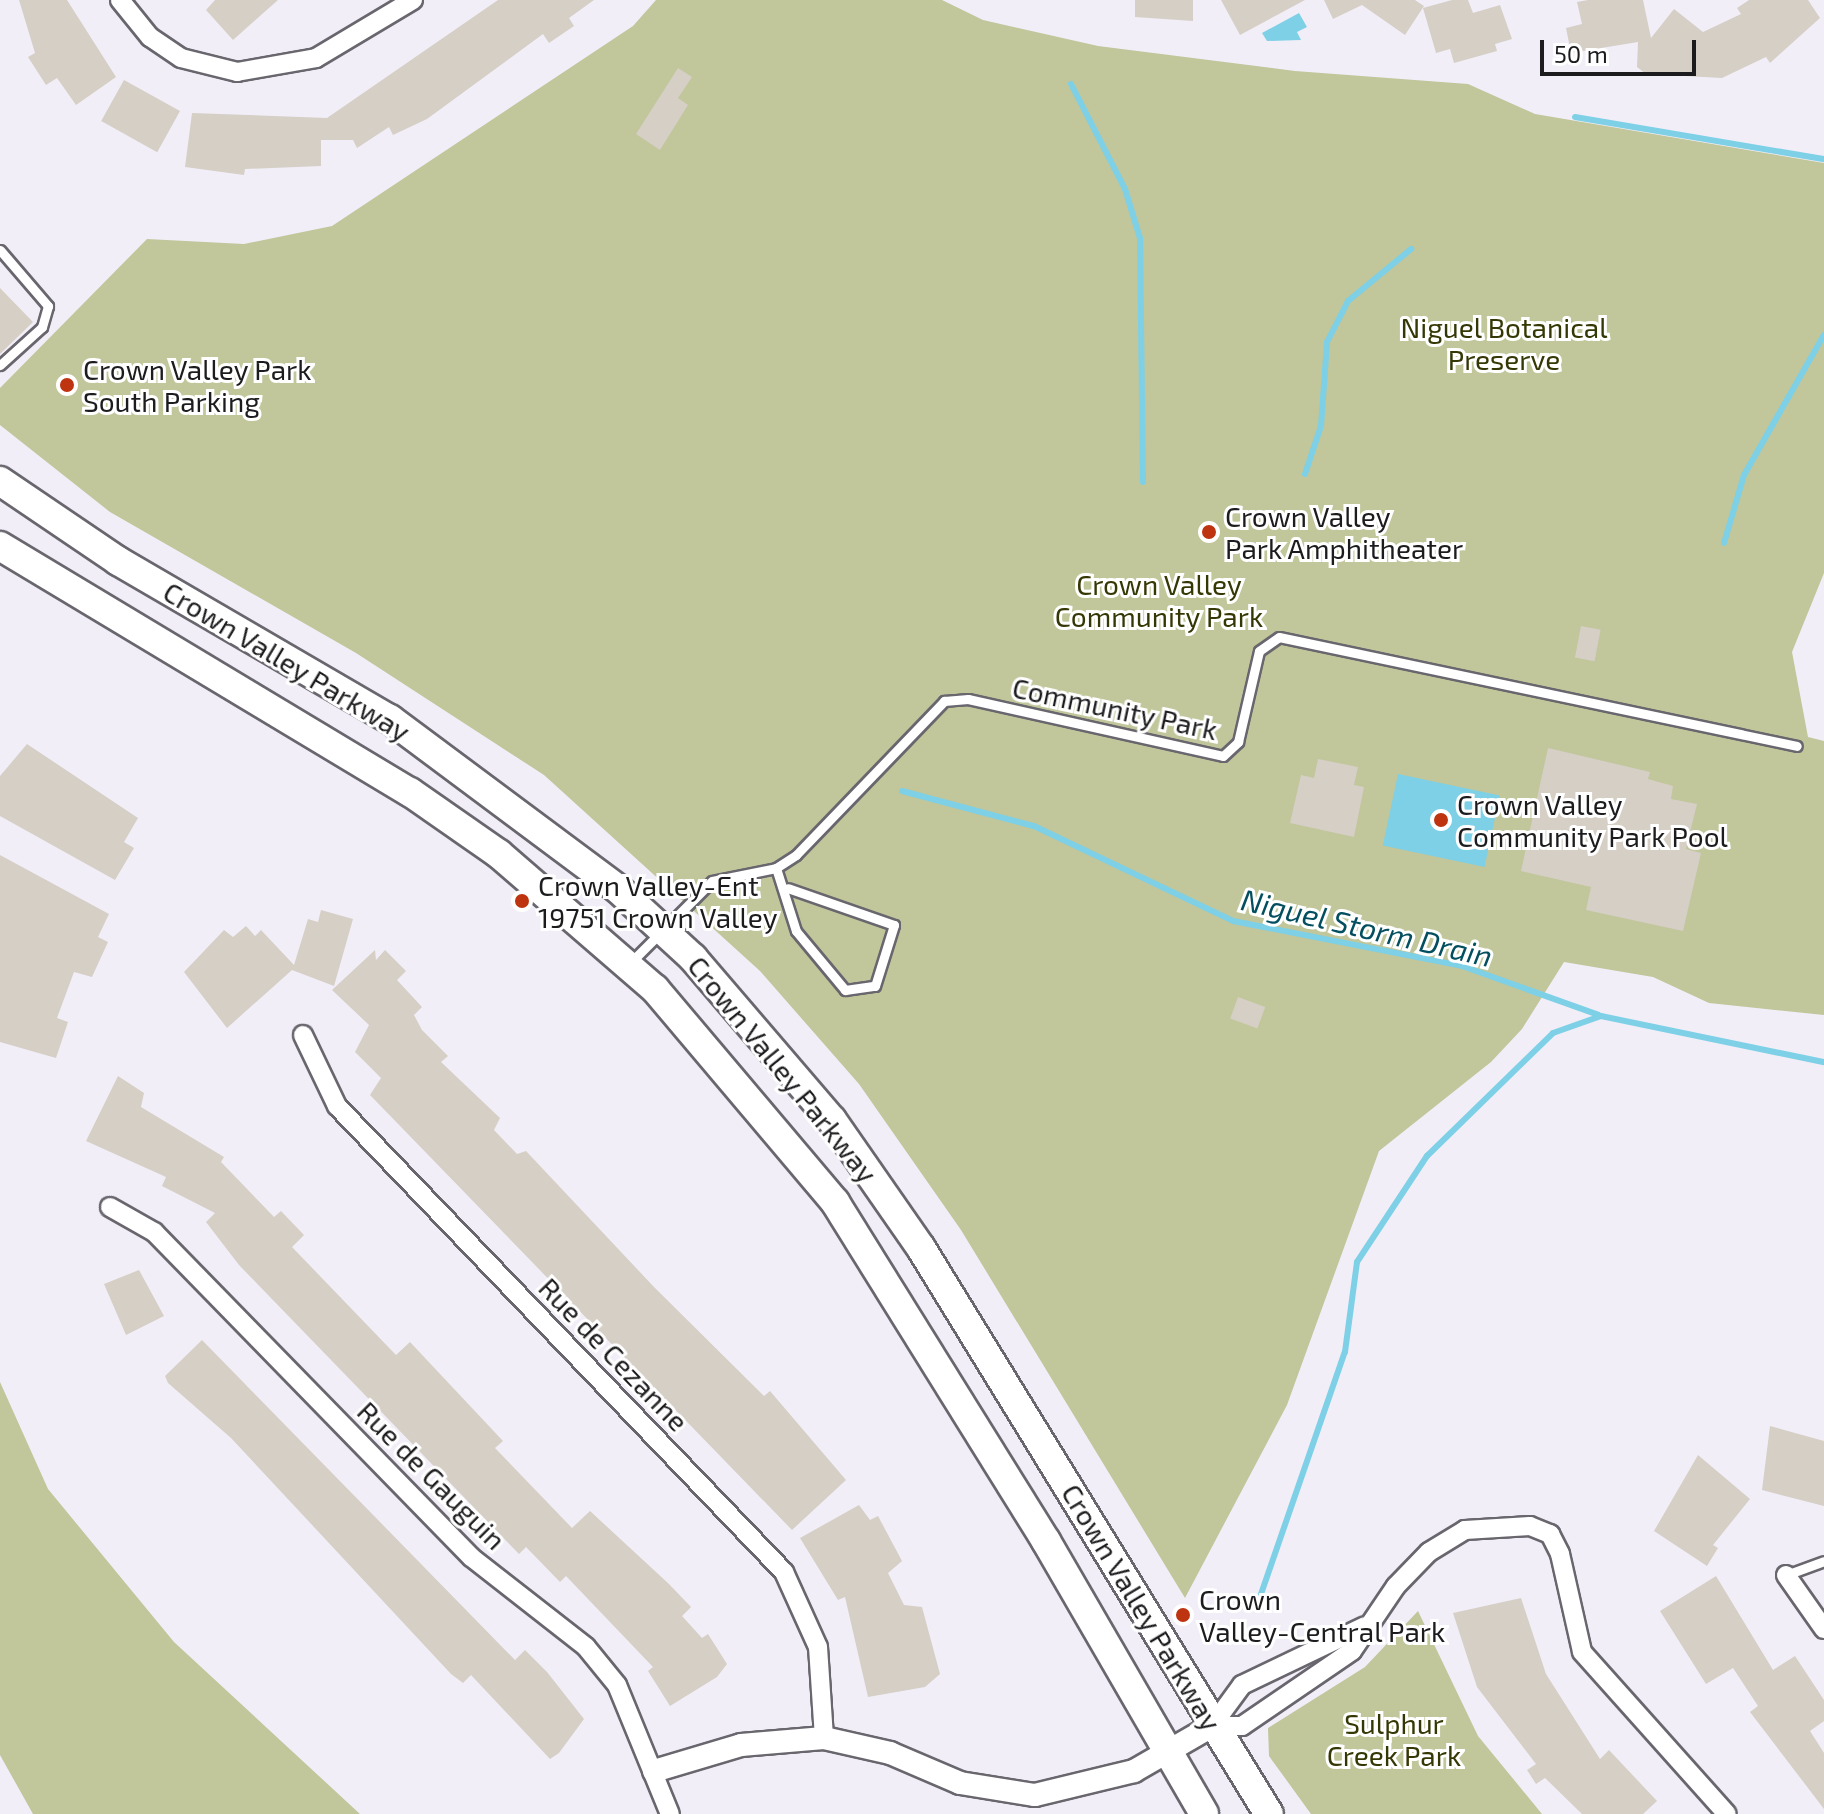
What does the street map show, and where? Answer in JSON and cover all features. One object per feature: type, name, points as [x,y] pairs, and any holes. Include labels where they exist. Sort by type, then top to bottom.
[{"type":"main road","name":"Crown Valley Parkway","points":[[0,481],[118,561],[390,719],[662,929],[776,1053],[880,1186],[976,1330],[1212,1726],[1269,1814]]},
{"type":"main road","name":"Crown Valley Parkway","points":[[0,546],[410,792],[499,854],[628,965],[719,1059],[835,1202],[1046,1541],[1204,1814]]},
{"type":"street","points":[[120,0],[150,37],[181,58],[237,72],[316,58],[413,0]]},
{"type":"street","name":"Rue de Cezanne","points":[[303,1035],[337,1106],[784,1572],[818,1647],[824,1738]]},
{"type":"street","name":"Rue de Gauguin","points":[[110,1207],[154,1232],[471,1557],[586,1647],[617,1685],[670,1814]]},
{"type":"street","points":[[654,1771],[741,1745],[824,1738],[890,1753],[960,1783],[1035,1795],[1112,1780],[1212,1726],[1250,1721],[1352,1651],[1365,1626],[1429,1552],[1465,1530],[1530,1526],[1550,1534],[1582,1652],[1727,1814]]},
{"type":"street","points":[[1786,1575],[1824,1629]]},
{"type":"street","points":[[1212,1726],[1242,1685],[1365,1626]]},
{"type":"lane","points":[[0,250],[48,306],[42,327],[0,365]]},
{"type":"lane","name":"Community Park","points":[[628,965],[712,881],[776,868],[821,832],[944,701],[968,699],[1223,756],[1238,742],[1259,651],[1287,636],[1797,746]]},
{"type":"lane","points":[[776,868],[788,888],[796,931],[845,990],[875,986],[894,925],[788,888]]},
{"type":"lane","points":[[1786,1575],[1824,1561]]},
{"type":"green space","name":"Crown Valley Community Park","points":[[656,0],[942,0],[983,20],[1098,46],[1295,71],[1468,84],[1535,114],[1824,163],[1824,573],[1792,652],[1808,737],[1824,741],[1824,1015],[1709,1003],[1653,977],[1564,962],[1522,1029],[1491,1062],[1379,1151],[1287,1405],[1185,1598],[961,1230],[859,1084],[760,971],[544,775],[356,653],[110,512],[0,425],[0,388],[147,239],[244,244],[332,226],[633,26]]},
{"type":"green space","points":[[0,1382],[48,1489],[174,1642],[360,1814],[33,1814],[0,1755]]},
{"type":"green space","name":"Sulphur Creek Park","points":[[1418,1611],[1478,1736],[1542,1814],[1311,1814],[1269,1756],[1268,1728],[1365,1667]]},
{"type":"water","points":[[1299,13],[1307,27],[1297,32],[1301,40],[1267,41],[1262,33]]},
{"type":"water","name":"Crown Valley Community Park Pool","points":[[1398,774],[1500,796],[1485,867],[1383,845]]},
{"type":"building","points":[[19,0],[67,0],[116,77],[76,105],[57,78],[46,85],[28,57],[35,53]]},
{"type":"building","points":[[215,0],[278,0],[233,40],[206,10]]},
{"type":"building","points":[[498,0],[594,0],[569,18],[574,26],[549,43],[543,34],[427,119],[393,135],[389,127],[357,148],[353,140],[321,140],[321,166],[245,169],[244,175],[185,167],[192,113],[327,118]]},
{"type":"building","points":[[1135,0],[1193,0],[1193,21],[1135,17]]},
{"type":"building","points":[[1221,0],[1305,0],[1240,35]]},
{"type":"building","points":[[1324,0],[1415,0],[1424,6],[1405,35],[1362,5],[1333,19]]},
{"type":"building","points":[[1452,0],[1468,0],[1473,13],[1500,5],[1512,39],[1495,44],[1497,51],[1454,63],[1450,49],[1436,53],[1423,8]]},
{"type":"building","points":[[1643,0],[1651,38],[1674,9],[1703,32],[1741,14],[1737,8],[1749,0],[1808,0],[1820,18],[1770,63],[1766,57],[1722,78],[1646,74],[1637,67],[1638,42],[1571,53],[1566,28],[1582,24],[1577,2]]},
{"type":"building","points":[[678,68],[692,77],[678,98],[688,105],[660,150],[636,134]]},
{"type":"building","points":[[124,80],[180,111],[157,152],[101,121]]},
{"type":"building","points":[[0,288],[33,322],[0,354]]},
{"type":"building","points":[[1581,626],[1601,630],[1595,661],[1575,657]]},
{"type":"building","points":[[27,744],[138,818],[124,842],[134,848],[115,880],[0,816],[0,776]]},
{"type":"building","points":[[1548,748],[1650,772],[1648,779],[1673,786],[1671,799],[1697,804],[1686,849],[1701,853],[1683,931],[1586,910],[1591,887],[1521,871]]},
{"type":"building","points":[[1318,759],[1358,767],[1354,785],[1364,787],[1354,837],[1290,823],[1301,775],[1314,778]]},
{"type":"building","points":[[0,855],[109,914],[98,937],[108,942],[92,977],[74,972],[57,1018],[68,1022],[56,1058],[0,1042]]},
{"type":"building","points":[[321,910],[353,919],[334,986],[292,970],[227,1028],[184,972],[224,930],[233,937],[246,926],[255,936],[261,930],[294,965],[308,919],[318,922]]},
{"type":"building","points":[[375,950],[376,960],[385,950],[406,971],[397,980],[422,1007],[414,1015],[422,1030],[448,1056],[441,1062],[500,1118],[494,1130],[517,1154],[526,1151],[654,1287],[764,1396],[770,1391],[846,1480],[792,1530],[370,1095],[381,1078],[355,1052],[369,1025],[332,990]]},
{"type":"building","points":[[1238,997],[1265,1007],[1257,1029],[1230,1019]]},
{"type":"building","points":[[118,1076],[144,1093],[141,1107],[224,1157],[221,1162],[274,1217],[281,1211],[304,1235],[292,1247],[396,1355],[410,1342],[503,1441],[495,1448],[572,1528],[590,1511],[669,1584],[691,1607],[682,1616],[702,1638],[708,1634],[727,1664],[717,1677],[670,1706],[648,1671],[653,1667],[566,1576],[560,1582],[526,1547],[519,1554],[239,1265],[206,1222],[215,1213],[162,1186],[166,1177],[86,1141]]},
{"type":"building","points":[[139,1270],[164,1316],[126,1335],[104,1284]]},
{"type":"building","points":[[202,1340],[515,1660],[525,1650],[547,1672],[584,1719],[559,1753],[550,1759],[471,1675],[463,1683],[451,1674],[231,1438],[168,1383],[165,1376]]},
{"type":"building","points":[[1770,1426],[1824,1441],[1824,1506],[1762,1490]]},
{"type":"building","points":[[1698,1455],[1750,1499],[1713,1545],[1718,1548],[1707,1566],[1654,1531]]},
{"type":"building","points":[[859,1505],[870,1520],[878,1516],[902,1561],[888,1573],[904,1605],[922,1607],[940,1674],[925,1687],[868,1697],[845,1597],[838,1600],[800,1538]]},
{"type":"building","points":[[1716,1576],[1773,1670],[1795,1656],[1824,1700],[1824,1721],[1810,1731],[1824,1753],[1824,1809],[1750,1712],[1758,1706],[1733,1668],[1706,1684],[1660,1611]]},
{"type":"building","points":[[1521,1598],[1546,1674],[1600,1759],[1609,1750],[1657,1801],[1643,1814],[1582,1814],[1545,1778],[1536,1784],[1527,1770],[1536,1764],[1477,1687],[1453,1613]]},
{"type":"waterway","points":[[1071,84],[1125,189],[1140,238],[1143,482]]},
{"type":"waterway","points":[[1575,117],[1824,159]]},
{"type":"waterway","points":[[1305,474],[1321,426],[1327,342],[1348,301],[1411,249]]},
{"type":"waterway","points":[[1724,543],[1744,475],[1824,335]]},
{"type":"waterway","name":"Niguel Storm Drain","points":[[902,791],[1034,826],[1233,921],[1462,966],[1599,1015]]},
{"type":"waterway","points":[[1261,1594],[1345,1352],[1357,1262],[1427,1156],[1553,1033],[1601,1016],[1824,1062]]},
{"type":"place","name":"Crown Valley Park South Parking","points":[[67,385]]},
{"type":"place","name":"Crown Valley Park Amphitheater","points":[[1209,532]]},
{"type":"place","name":"Crown Valley Community Park Pool","points":[[1441,820]]},
{"type":"place","name":"Crown Valley-Ent 19751 Crown Valley","points":[[522,901]]},
{"type":"place","name":"Crown Valley-Central Park","points":[[1183,1615]]},
{"type":"park label","name":"Niguel Botanical Preserve","points":[[1504,343]]}]
